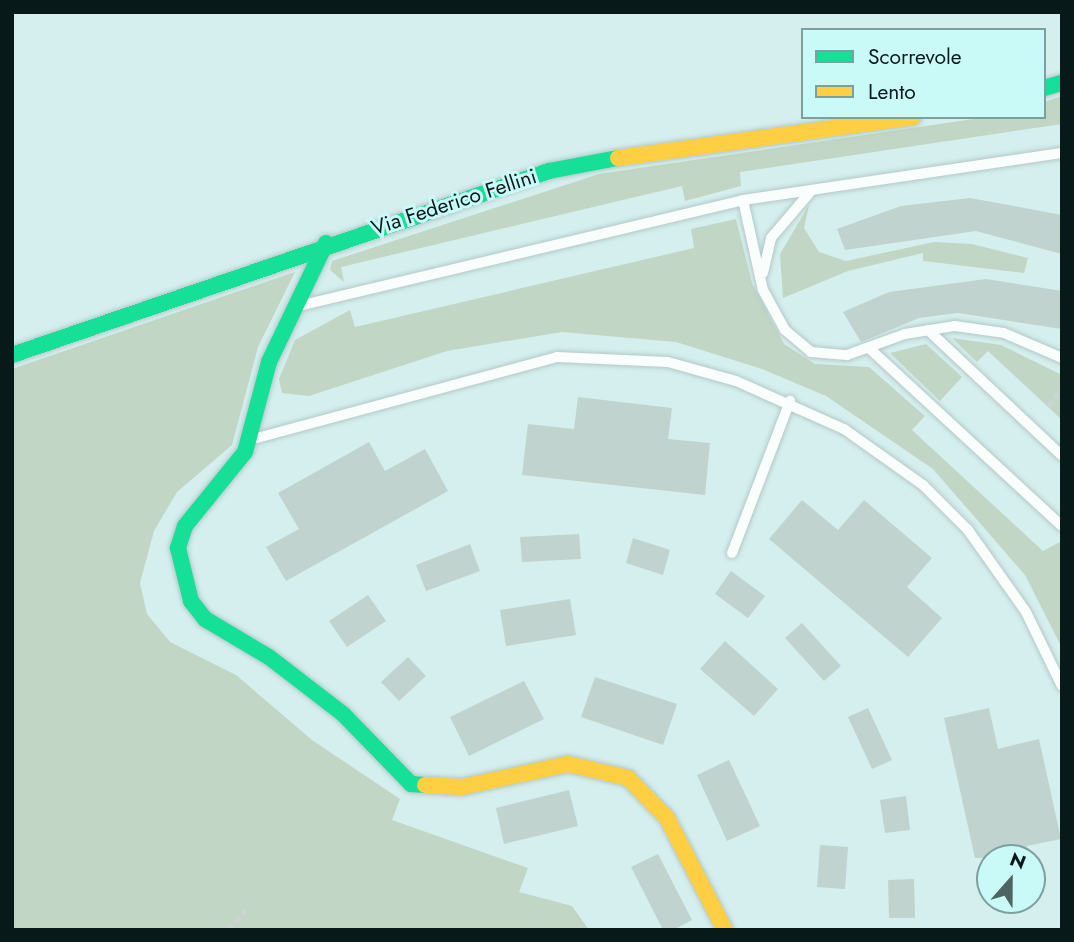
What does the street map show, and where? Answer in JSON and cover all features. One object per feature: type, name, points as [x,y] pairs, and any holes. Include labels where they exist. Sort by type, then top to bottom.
[{"type":"street","name":"Via Federico Fellini","points":[[12,355],[326,243],[549,172],[666,148],[897,119]]},
{"type":"street","points":[[326,243],[301,306],[269,362],[251,439],[186,526],[178,548],[191,601],[205,620],[269,657],[343,714],[411,784],[461,788],[568,764],[628,778],[667,818],[725,930]]},
{"type":"lane","points":[[301,306],[743,200],[1062,153]]},
{"type":"lane","points":[[761,283],[771,239],[813,190]]},
{"type":"lane","points":[[743,200],[761,283],[785,330],[811,352],[846,355],[928,330],[978,327],[1062,358]]},
{"type":"lane","points":[[928,330],[1062,456]]},
{"type":"lane","points":[[870,349],[1062,526]]},
{"type":"lane","points":[[251,439],[556,357],[668,362],[790,401],[844,429],[923,485],[968,530],[1026,612],[1062,686]]},
{"type":"lane","points":[[732,553],[790,401]]},
{"type":"path","points":[[1048,407],[1062,386]]},
{"type":"path","points":[[228,930],[246,911]]},
{"type":"green space","points":[[1062,96],[1062,124],[740,172],[741,186],[685,201],[682,186],[341,267],[344,282],[330,270],[332,261],[599,174],[973,119],[1046,119],[1046,101]]},
{"type":"green space","points":[[809,205],[804,228],[819,252],[846,261],[934,242],[972,244],[1028,258],[1024,273],[923,261],[923,253],[848,271],[783,298],[780,254]]},
{"type":"green space","points":[[736,219],[752,283],[784,344],[815,364],[869,367],[925,416],[912,430],[1043,551],[1062,541],[1062,648],[1025,575],[933,469],[826,396],[762,369],[676,342],[562,332],[447,351],[309,396],[282,393],[279,379],[295,340],[350,310],[355,327],[694,248],[691,229]]},
{"type":"green space","points":[[295,272],[258,347],[232,445],[177,492],[154,531],[140,583],[147,614],[170,642],[236,675],[312,740],[400,799],[392,820],[528,868],[519,892],[572,906],[589,930],[12,930],[12,369]]},
{"type":"green space","points":[[952,338],[1001,345],[1062,375],[1062,420],[988,351],[977,362]]},
{"type":"green space","points":[[926,344],[962,377],[940,401],[890,353]]},
{"type":"building","points":[[970,198],[1062,215],[1062,254],[976,231],[845,250],[837,229],[901,206]]},
{"type":"building","points":[[986,279],[1062,291],[1062,329],[958,313],[919,318],[861,342],[843,312],[889,292]]},
{"type":"building","points":[[578,397],[672,408],[668,439],[710,443],[705,495],[522,475],[528,424],[574,429]]},
{"type":"building","points":[[369,442],[385,471],[425,449],[448,491],[286,581],[266,547],[299,529],[278,493]]},
{"type":"building","points":[[802,500],[838,530],[864,500],[932,558],[907,587],[942,618],[908,657],[769,539]]},
{"type":"building","points":[[579,534],[581,559],[522,562],[520,537]]},
{"type":"building","points":[[633,538],[670,550],[663,575],[626,563]]},
{"type":"building","points":[[470,544],[480,571],[426,591],[416,565]]},
{"type":"building","points":[[731,571],[765,596],[748,618],[715,594]]},
{"type":"building","points":[[368,595],[386,621],[347,647],[329,621]]},
{"type":"building","points":[[570,599],[576,635],[506,646],[500,610]]},
{"type":"building","points":[[802,623],[841,666],[824,681],[785,638]]},
{"type":"building","points":[[725,641],[778,689],[754,716],[700,669]]},
{"type":"building","points":[[408,657],[426,676],[399,701],[381,682]]},
{"type":"building","points":[[595,677],[677,704],[663,745],[581,717]]},
{"type":"building","points":[[524,681],[544,719],[469,756],[450,717]]},
{"type":"building","points":[[868,708],[892,760],[872,769],[848,717]]},
{"type":"building","points":[[989,708],[998,749],[1039,739],[1061,839],[1037,844],[976,844],[975,858],[944,718]]},
{"type":"building","points":[[729,760],[760,826],[727,841],[697,775]]},
{"type":"building","points":[[569,790],[578,826],[504,844],[496,808]]},
{"type":"building","points":[[906,796],[910,830],[885,833],[880,800]]},
{"type":"building","points":[[820,845],[848,847],[845,889],[817,887]]},
{"type":"building","points":[[658,854],[692,920],[673,930],[663,930],[631,867]]},
{"type":"building","points":[[914,879],[915,918],[889,918],[888,880]]},
{"type":"traffic: fast","points":[[1046,87],[1062,83]]},
{"type":"traffic: fast","points":[[12,355],[549,171],[618,158]]},
{"type":"traffic: fast","points":[[326,243],[269,362],[245,452],[185,526],[178,548],[191,601],[205,619],[269,657],[343,714],[411,784],[425,785]]},
{"type":"traffic: slow","points":[[618,158],[899,119]]},
{"type":"traffic: slow","points":[[425,785],[462,787],[568,764],[628,778],[667,818],[725,930]]}]
